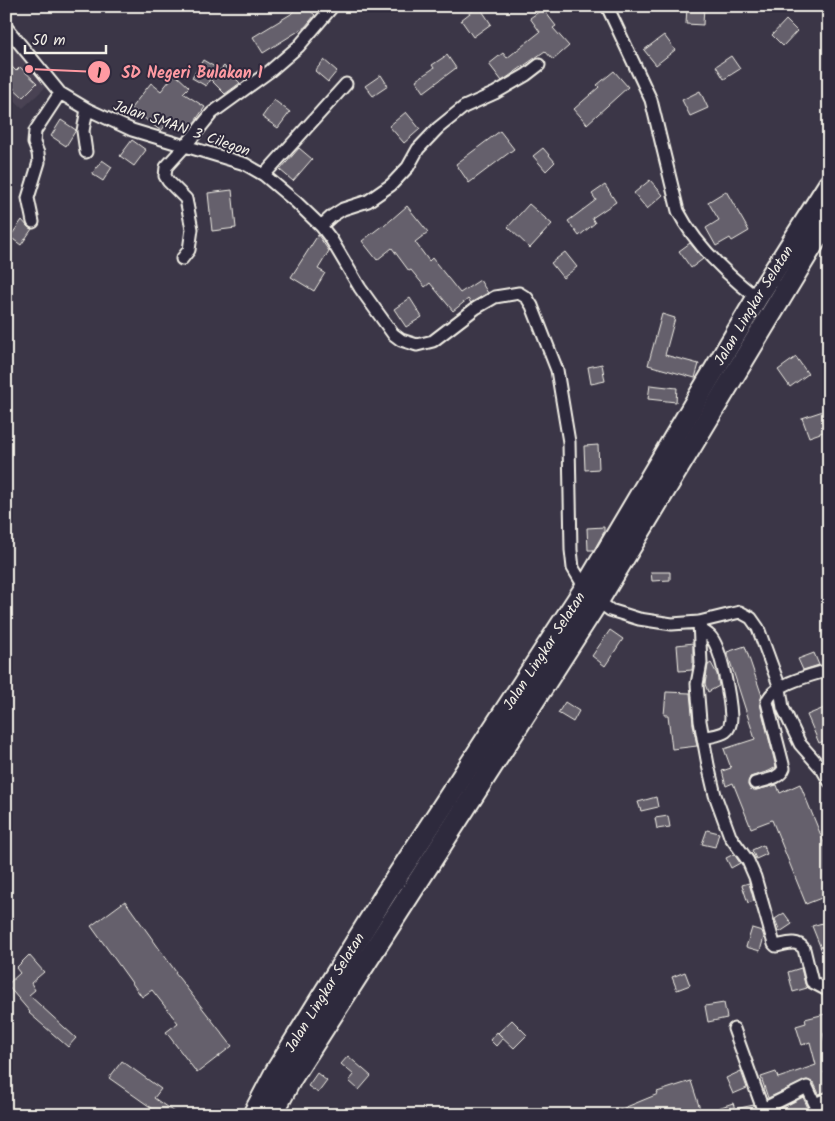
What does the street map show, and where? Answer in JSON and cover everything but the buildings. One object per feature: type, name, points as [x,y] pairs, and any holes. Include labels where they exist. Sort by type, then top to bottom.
[{"type":"highway","name":"Jalan Lingkar Selatan","points":[[253,1115],[276,1071],[385,895],[591,594],[757,298],[829,184]]},
{"type":"highway","name":"Jalan Lingkar Selatan","points":[[272,1115],[291,1079],[591,594],[829,218]]},
{"type":"street","points":[[182,259],[189,250],[192,229],[186,198],[168,181],[165,176],[166,167],[186,145],[204,120],[270,71],[299,46],[333,6]]},
{"type":"street","points":[[607,6],[651,100],[659,126],[674,200],[681,218],[712,258],[738,284],[757,298]]},
{"type":"street","name":"Jalan SMAN 3 Cilegon","points":[[6,27],[60,93],[87,109],[132,130],[245,164],[264,175],[321,226],[331,239],[360,288],[393,334],[410,344],[417,346],[433,341],[476,308],[495,297],[519,293],[527,298],[532,306],[557,370],[569,442],[573,568],[591,594]]},
{"type":"street","points":[[321,226],[343,209],[368,201],[391,185],[408,167],[424,142],[464,107],[495,94],[539,65]]},
{"type":"street","points":[[264,175],[346,84]]},
{"type":"street","points":[[33,222],[28,198],[39,162],[34,143],[35,131],[60,93]]},
{"type":"street","points":[[86,152],[83,131],[87,109]]},
{"type":"street","points":[[591,594],[610,610],[639,619],[672,624],[699,625],[740,612],[751,618],[758,628],[780,688],[783,708],[800,744],[822,769],[829,782]]},
{"type":"street","points":[[699,625],[701,663],[697,684],[700,721],[708,765],[721,813],[730,836],[748,861],[755,877],[774,944],[776,946],[795,942],[801,944],[812,982],[829,992]]},
{"type":"street","points":[[699,625],[715,644],[720,659],[731,717],[731,725],[726,732],[703,738]]},
{"type":"street","points":[[755,783],[778,776],[784,768],[767,702],[772,692],[829,670]]},
{"type":"street","points":[[734,1029],[764,1112],[807,1088],[815,1104],[829,1098]]},
{"type":"shaded area","points":[[6,30],[48,85],[23,108],[6,93],[6,83],[23,97],[37,83],[21,67],[16,71],[6,61]]},
{"type":"place","name":"SD Negeri Bulakan 1","points":[[29,69]]}]
